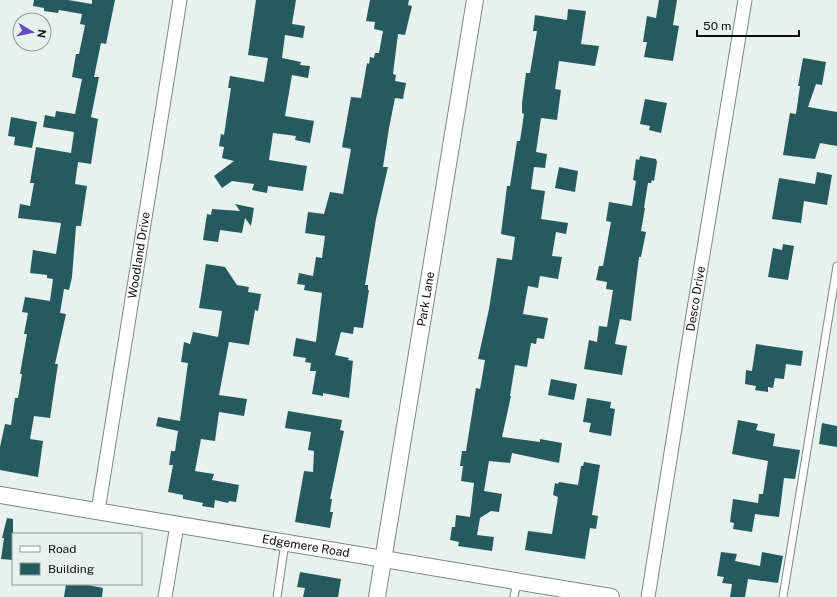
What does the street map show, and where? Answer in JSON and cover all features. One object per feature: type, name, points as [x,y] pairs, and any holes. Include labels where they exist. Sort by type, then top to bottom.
[{"type":"street","name":"Woodland Drive","points":[[98,511],[180,0]]},
{"type":"street","name":"Park Lane","points":[[377,597],[382,559],[475,0]]},
{"type":"street","name":"Desco Drive","points":[[648,597],[692,315],[745,0]]},
{"type":"street","name":"Edgemere Road","points":[[0,495],[382,559],[516,589],[611,597]]},
{"type":"street","points":[[165,597],[177,525]]},
{"type":"lane","points":[[783,597],[837,266]]},
{"type":"lane","points":[[276,597],[285,543]]},
{"type":"building","points":[[34,0],[68,0],[92,4],[92,0],[115,0],[106,44],[101,43],[94,77],[99,77],[91,117],[98,119],[91,164],[78,162],[75,184],[87,186],[81,226],[76,226],[72,277],[69,290],[64,289],[60,313],[66,314],[55,364],[58,364],[50,418],[34,416],[30,439],[43,441],[38,477],[0,470],[0,447],[5,424],[11,425],[15,398],[18,398],[22,374],[20,374],[27,334],[24,334],[28,313],[22,312],[25,297],[50,301],[53,279],[47,278],[47,275],[30,273],[33,250],[56,254],[61,223],[18,218],[20,204],[30,206],[34,183],[30,183],[36,147],[71,153],[74,132],[43,127],[45,115],[55,117],[56,111],[75,114],[82,79],[72,77],[76,54],[79,54],[85,25],[80,24],[82,14],[59,10],[58,13],[44,11],[44,8],[33,6]]},
{"type":"building","points":[[256,0],[296,0],[292,24],[305,26],[303,38],[285,35],[282,58],[301,62],[300,65],[310,66],[308,78],[292,75],[285,116],[314,121],[310,143],[295,140],[296,136],[273,133],[269,160],[307,166],[303,191],[268,186],[267,193],[252,190],[254,184],[232,181],[222,188],[214,176],[234,161],[222,158],[224,147],[219,146],[221,134],[224,135],[231,88],[228,88],[230,76],[264,82],[268,58],[248,55]]},
{"type":"building","points":[[370,0],[409,0],[408,5],[412,6],[405,35],[398,34],[393,74],[396,75],[395,81],[406,83],[403,99],[395,98],[389,128],[383,167],[388,167],[376,219],[365,285],[368,285],[369,290],[363,328],[354,327],[353,334],[341,332],[335,355],[349,358],[348,360],[353,361],[349,398],[323,393],[323,396],[312,394],[316,371],[310,371],[311,363],[305,362],[306,358],[293,356],[296,338],[316,342],[322,293],[304,290],[305,285],[297,284],[299,273],[313,276],[316,257],[322,258],[325,236],[305,233],[308,212],[324,214],[330,192],[343,194],[351,149],[342,147],[351,97],[361,98],[367,63],[369,64],[370,57],[374,58],[375,53],[379,53],[383,31],[374,29],[375,22],[366,21]]},
{"type":"building","points":[[659,0],[677,0],[673,25],[679,26],[673,61],[644,57],[647,42],[643,42],[647,16],[656,18]]},
{"type":"building","points":[[568,9],[586,11],[581,44],[599,46],[595,66],[559,61],[555,89],[561,90],[557,120],[541,118],[536,152],[547,154],[545,168],[534,167],[531,189],[545,191],[541,219],[568,223],[566,234],[556,232],[552,256],[562,257],[558,279],[540,276],[538,288],[528,286],[523,314],[548,318],[544,339],[537,338],[536,344],[531,343],[527,367],[515,365],[511,396],[502,437],[540,442],[540,439],[562,443],[559,463],[512,453],[510,463],[489,461],[484,491],[502,494],[499,512],[491,511],[480,518],[477,535],[494,537],[492,551],[458,546],[459,542],[450,540],[452,527],[455,527],[456,515],[470,517],[474,483],[461,481],[463,466],[460,466],[462,451],[466,451],[476,388],[480,389],[485,360],[478,359],[489,309],[497,258],[512,260],[515,237],[501,234],[507,186],[510,186],[517,141],[520,141],[524,114],[522,113],[522,103],[526,73],[530,73],[537,31],[533,31],[535,15],[567,20]]},
{"type":"building","points":[[803,58],[826,62],[822,85],[816,84],[808,107],[837,112],[837,146],[820,143],[815,159],[783,155],[790,113],[796,114],[800,86],[798,86]]},
{"type":"building","points":[[645,99],[667,103],[661,133],[649,130],[650,126],[640,124]]},
{"type":"building","points":[[11,117],[37,122],[32,148],[14,145],[15,137],[8,136]]},
{"type":"building","points":[[640,156],[656,159],[657,162],[654,181],[652,180],[651,183],[648,183],[641,231],[646,232],[641,257],[639,257],[631,321],[620,319],[615,344],[627,346],[622,375],[584,369],[589,340],[597,342],[599,326],[607,327],[613,290],[606,289],[607,282],[596,280],[599,266],[603,266],[611,222],[606,221],[609,202],[632,206],[636,181],[633,180],[636,159],[639,160]]},
{"type":"building","points":[[559,167],[578,171],[575,192],[555,188]]},
{"type":"building","points":[[817,172],[832,175],[827,205],[804,201],[801,223],[772,219],[779,178],[815,184]]},
{"type":"building","points":[[235,204],[254,208],[251,226],[245,218],[242,233],[220,230],[218,242],[203,240],[207,214],[211,215],[212,209],[240,211]]},
{"type":"building","points":[[783,244],[794,246],[788,280],[768,277],[773,248],[782,250]]},
{"type":"building","points":[[206,264],[225,267],[237,285],[249,287],[248,292],[261,294],[258,311],[255,310],[249,345],[229,342],[219,395],[247,399],[244,416],[219,412],[215,441],[201,439],[195,471],[214,474],[212,480],[239,485],[236,502],[229,501],[228,503],[215,500],[214,508],[202,506],[203,503],[183,499],[183,495],[168,492],[173,465],[169,465],[171,451],[175,451],[178,431],[156,426],[158,417],[180,421],[188,363],[181,362],[184,342],[190,344],[193,332],[218,337],[222,311],[199,308]]},
{"type":"building","points":[[756,344],[803,351],[801,366],[786,364],[784,379],[775,378],[773,388],[768,387],[768,392],[755,390],[756,386],[745,384],[746,370],[752,371]]},
{"type":"building","points":[[551,379],[577,384],[574,400],[548,395]]},
{"type":"building","points":[[587,398],[611,402],[610,408],[615,409],[611,436],[589,432],[591,423],[583,422]]},
{"type":"building","points":[[288,411],[342,420],[340,430],[344,431],[330,499],[332,499],[330,512],[333,512],[330,528],[295,522],[304,471],[313,472],[314,451],[308,450],[311,432],[285,428]]},
{"type":"building","points":[[738,420],[758,424],[756,430],[775,434],[773,446],[800,450],[795,479],[784,478],[779,517],[755,514],[752,532],[733,529],[734,523],[730,522],[733,499],[758,503],[759,494],[763,494],[768,461],[732,454]]},
{"type":"building","points":[[822,423],[837,426],[837,447],[819,444]]},
{"type":"building","points":[[584,462],[600,465],[592,515],[598,516],[596,529],[590,528],[585,559],[525,550],[528,531],[552,534],[558,497],[553,495],[555,483],[558,484],[559,482],[578,485],[581,466],[583,466]]},
{"type":"building","points":[[7,518],[13,519],[12,560],[1,559],[4,538],[2,538]]},
{"type":"building","points":[[721,552],[737,554],[735,561],[760,566],[762,552],[783,556],[778,583],[748,579],[745,597],[730,597],[732,584],[722,583],[724,577],[717,576]]},
{"type":"building","points":[[300,572],[341,579],[338,597],[303,597],[305,588],[297,587]]},
{"type":"building","points":[[66,585],[87,585],[103,588],[102,597],[64,597]]}]
